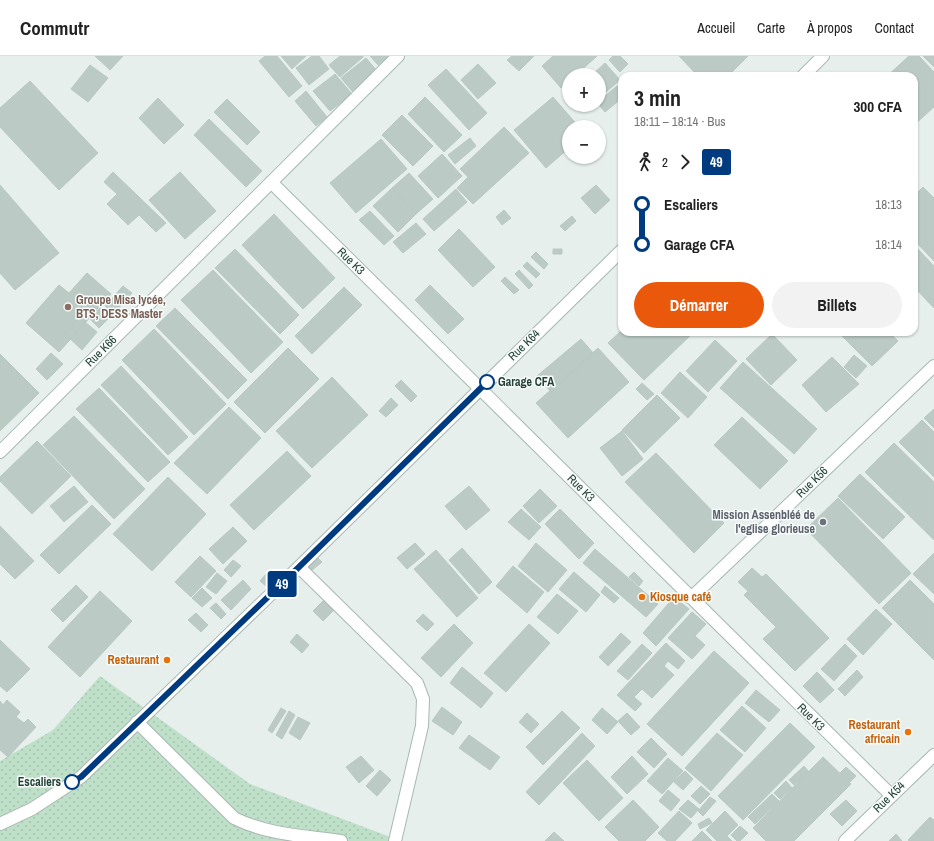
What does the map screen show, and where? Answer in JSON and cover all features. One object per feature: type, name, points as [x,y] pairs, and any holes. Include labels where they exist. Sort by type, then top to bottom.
[{"type":"street","name":"Rue K66","points":[[0,452],[398,56]]},
{"type":"street","points":[[806,72],[823,56]]},
{"type":"street","name":"Rue K3","points":[[271,182],[690,598],[891,795]]},
{"type":"street","name":"Rue K64","points":[[0,824],[32,809],[81,777],[299,567],[618,254]]},
{"type":"street","name":"Rue K56","points":[[690,598],[934,366]]},
{"type":"street","points":[[299,567],[417,682],[423,699],[422,726],[395,841]]},
{"type":"street","points":[[137,722],[234,818],[253,828],[341,841]]},
{"type":"street","name":"Rue K54","points":[[845,841],[934,755]]},
{"type":"green space","points":[[100,676],[250,784],[401,841],[0,841],[0,761],[53,730]]},
{"type":"building","points":[[95,56],[123,56],[110,70]]},
{"type":"building","points":[[265,56],[277,56],[302,86],[289,97],[259,61]]},
{"type":"building","points":[[281,56],[306,56],[292,69]]},
{"type":"building","points":[[312,56],[319,56],[329,69],[309,85],[296,68]]},
{"type":"building","points":[[340,56],[363,57],[340,77],[329,65]]},
{"type":"building","points":[[370,56],[389,56],[378,65]]},
{"type":"building","points":[[512,56],[534,56],[519,71],[507,60]]},
{"type":"building","points":[[553,56],[597,56],[584,68],[562,68],[561,88],[542,66]]},
{"type":"building","points":[[613,56],[620,56],[628,64],[620,72],[609,60]]},
{"type":"building","points":[[679,56],[748,56],[732,72],[694,72]]},
{"type":"building","points":[[909,56],[919,56],[934,72],[934,107],[918,121],[918,72],[891,72]]},
{"type":"building","points":[[923,56],[934,56],[934,67]]},
{"type":"building","points":[[366,58],[377,71],[352,91],[341,78]]},
{"type":"building","points":[[605,63],[618,78],[618,82],[606,92],[606,68],[600,68]]},
{"type":"building","points":[[478,64],[496,83],[478,99],[461,80]]},
{"type":"building","points":[[90,65],[108,78],[88,102],[71,89]]},
{"type":"building","points":[[446,69],[487,113],[469,130],[428,85]]},
{"type":"building","points":[[335,74],[352,94],[330,111],[313,91]]},
{"type":"building","points":[[30,81],[98,153],[59,190],[0,127],[0,108]]},
{"type":"building","points":[[617,86],[618,101],[606,111],[606,95]]},
{"type":"building","points":[[306,91],[327,117],[316,126],[295,101]]},
{"type":"building","points":[[425,97],[462,135],[444,152],[408,114]]},
{"type":"building","points":[[553,97],[562,107],[562,112],[566,112],[573,120],[562,120],[562,154],[546,168],[514,130]]},
{"type":"building","points":[[158,98],[184,125],[164,144],[139,118]]},
{"type":"building","points":[[227,99],[260,132],[247,145],[214,112]]},
{"type":"building","points":[[402,115],[433,146],[413,166],[382,135]]},
{"type":"building","points":[[209,119],[262,171],[246,187],[194,135]]},
{"type":"building","points":[[504,127],[529,153],[473,204],[457,188],[468,177],[460,169]]},
{"type":"building","points":[[470,138],[476,146],[455,164],[448,155]]},
{"type":"building","points":[[381,139],[407,169],[356,213],[330,183]]},
{"type":"building","points":[[442,154],[462,176],[438,198],[418,176]]},
{"type":"building","points":[[113,172],[166,223],[156,232],[139,215],[128,225],[107,204],[117,194],[104,182]]},
{"type":"building","points":[[180,172],[216,211],[185,239],[149,200]]},
{"type":"building","points":[[409,173],[433,199],[416,214],[392,188]]},
{"type":"building","points":[[0,185],[59,253],[15,290],[0,273]]},
{"type":"building","points":[[596,185],[610,200],[595,214],[581,198]]},
{"type":"building","points":[[923,187],[934,198],[934,261],[918,244],[918,192]]},
{"type":"building","points":[[392,188],[416,214],[398,232],[373,206]]},
{"type":"building","points":[[456,189],[467,202],[434,231],[423,219]]},
{"type":"building","points":[[504,210],[511,218],[502,225],[496,217]]},
{"type":"building","points":[[370,211],[394,236],[384,245],[359,220]]},
{"type":"building","points":[[274,214],[335,278],[303,309],[242,245]]},
{"type":"building","points":[[572,216],[576,221],[565,231],[560,226]]},
{"type":"building","points":[[416,223],[426,234],[403,253],[393,242]]},
{"type":"building","points":[[459,229],[495,267],[473,287],[438,250]]},
{"type":"building","points":[[235,249],[299,315],[280,334],[215,268]]},
{"type":"building","points":[[553,249],[562,249],[562,254],[553,254]]},
{"type":"building","points":[[918,249],[934,266],[934,308],[918,291]]},
{"type":"building","points":[[536,252],[548,264],[544,269],[531,257]]},
{"type":"building","points":[[527,262],[540,274],[536,278],[523,266]]},
{"type":"building","points":[[213,270],[283,342],[251,373],[181,300]]},
{"type":"building","points":[[519,270],[533,285],[529,289],[515,274]]},
{"type":"building","points":[[87,273],[111,294],[59,352],[26,323],[59,285],[69,293]]},
{"type":"building","points":[[505,277],[519,290],[514,294],[501,281]]},
{"type":"building","points":[[430,285],[464,319],[448,334],[415,300]]},
{"type":"building","points":[[123,286],[132,293],[114,313],[105,306]]},
{"type":"building","points":[[344,287],[362,305],[312,354],[295,336]]},
{"type":"building","points":[[101,307],[111,316],[99,328],[90,319]]},
{"type":"building","points":[[175,308],[247,380],[228,399],[156,326]]},
{"type":"building","points":[[79,317],[97,332],[82,350],[65,334]]},
{"type":"building","points":[[154,329],[226,404],[194,435],[122,360]]},
{"type":"building","points":[[618,334],[618,336],[690,336],[644,380],[608,343]]},
{"type":"building","points":[[770,336],[774,336],[797,360],[771,385],[746,359]]},
{"type":"building","points":[[842,336],[893,336],[898,341],[872,366]]},
{"type":"building","points":[[581,339],[594,354],[551,392],[537,376]]},
{"type":"building","points":[[715,340],[737,361],[708,392],[686,371]]},
{"type":"building","points":[[288,348],[319,379],[265,433],[234,402]]},
{"type":"building","points":[[598,348],[629,382],[568,438],[536,403]]},
{"type":"building","points":[[51,353],[63,364],[47,380],[36,369]]},
{"type":"building","points":[[0,354],[39,393],[0,431]]},
{"type":"building","points":[[854,355],[867,366],[856,378],[844,367]]},
{"type":"building","points":[[832,357],[859,384],[826,412],[802,385]]},
{"type":"building","points":[[743,362],[817,429],[794,454],[720,388]]},
{"type":"building","points":[[121,366],[188,437],[168,455],[101,385]]},
{"type":"building","points":[[680,372],[707,397],[688,418],[661,393]]},
{"type":"building","points":[[332,377],[368,415],[312,468],[276,431]]},
{"type":"building","points":[[401,380],[417,396],[411,402],[395,386]]},
{"type":"building","points":[[642,383],[654,394],[647,400],[636,389]]},
{"type":"building","points":[[99,388],[170,462],[148,482],[76,409]]},
{"type":"building","points":[[657,395],[680,418],[644,453],[622,430]]},
{"type":"building","points":[[391,398],[398,405],[386,417],[379,411]]},
{"type":"building","points":[[229,407],[261,438],[207,494],[174,463]]},
{"type":"building","points":[[934,409],[934,428],[924,418]]},
{"type":"building","points":[[74,416],[145,489],[114,519],[43,445]]},
{"type":"building","points":[[742,417],[788,461],[760,489],[714,445]]},
{"type":"building","points":[[922,420],[934,432],[934,477],[899,442]]},
{"type":"building","points":[[622,431],[643,459],[622,476],[600,448]]},
{"type":"building","points":[[37,441],[71,476],[32,514],[0,481],[0,477]]},
{"type":"building","points":[[894,443],[934,482],[934,540],[865,472]]},
{"type":"building","points":[[287,451],[311,476],[254,530],[230,505]]},
{"type":"building","points":[[656,453],[724,523],[694,553],[625,482]]},
{"type":"building","points":[[860,474],[905,517],[883,539],[838,496]]},
{"type":"building","points":[[168,477],[206,514],[152,571],[113,534]]},
{"type":"building","points":[[74,486],[88,502],[64,522],[50,506]]},
{"type":"building","points":[[469,486],[490,510],[466,530],[445,506]]},
{"type":"building","points":[[540,489],[557,506],[539,523],[523,506]]},
{"type":"building","points":[[838,498],[911,573],[879,604],[806,529]]},
{"type":"building","points":[[92,505],[111,524],[59,574],[40,555]]},
{"type":"building","points":[[521,509],[541,527],[529,540],[508,522]]},
{"type":"building","points":[[560,509],[594,543],[579,559],[545,524]]},
{"type":"building","points":[[0,526],[34,561],[15,579],[0,564]]},
{"type":"building","points":[[233,527],[247,541],[223,564],[209,549]]},
{"type":"building","points":[[415,543],[425,554],[407,569],[397,558]]},
{"type":"building","points":[[536,543],[567,570],[548,592],[518,566]]},
{"type":"building","points":[[462,548],[492,582],[479,594],[449,560]]},
{"type":"building","points":[[595,549],[658,604],[646,617],[583,563]]},
{"type":"building","points":[[436,550],[478,598],[457,617],[414,569]]},
{"type":"building","points":[[934,553],[934,594],[913,574]]},
{"type":"building","points":[[200,556],[216,571],[191,597],[175,582]]},
{"type":"building","points":[[317,557],[322,562],[311,571],[306,566]]},
{"type":"building","points":[[233,560],[241,566],[231,577],[224,570]]},
{"type":"building","points":[[513,566],[544,592],[527,613],[496,586]]},
{"type":"building","points":[[752,568],[762,577],[766,574],[829,638],[795,671],[763,639],[776,627],[744,595],[748,591],[738,582]]},
{"type":"building","points":[[574,572],[600,595],[586,612],[559,589]]},
{"type":"building","points":[[634,572],[643,581],[639,586],[629,577]]},
{"type":"building","points":[[217,573],[227,581],[216,594],[206,587]]},
{"type":"building","points":[[266,574],[272,579],[266,586],[260,581]]},
{"type":"building","points":[[243,580],[251,589],[231,610],[221,600]]},
{"type":"building","points":[[910,580],[934,604],[934,660],[882,608]]},
{"type":"building","points":[[76,585],[88,597],[63,622],[51,610]]},
{"type":"building","points":[[605,586],[619,598],[614,603],[601,592]]},
{"type":"building","points":[[202,588],[212,598],[202,607],[192,598]]},
{"type":"building","points":[[100,591],[132,621],[80,677],[48,647]]},
{"type":"building","points":[[557,594],[578,611],[558,634],[537,617]]},
{"type":"building","points":[[327,597],[337,607],[323,621],[313,611]]},
{"type":"building","points":[[674,597],[689,609],[656,646],[643,633]]},
{"type":"building","points":[[216,603],[226,614],[221,619],[210,608]]},
{"type":"building","points":[[876,609],[892,624],[863,655],[847,639]]},
{"type":"building","points":[[692,612],[706,624],[695,636],[705,645],[692,659],[668,638]]},
{"type":"building","points":[[196,613],[208,625],[201,632],[188,620]]},
{"type":"building","points":[[423,614],[434,624],[427,631],[416,621]]},
{"type":"building","points":[[454,624],[473,643],[441,677],[421,658]]},
{"type":"building","points":[[529,624],[550,643],[506,692],[484,673]]},
{"type":"building","points":[[621,633],[631,642],[608,666],[599,657]]},
{"type":"building","points":[[297,634],[309,645],[302,653],[290,642]]},
{"type":"building","points":[[0,640],[30,669],[7,692],[0,686]]},
{"type":"building","points":[[666,643],[685,661],[678,669],[668,661],[664,666],[674,675],[652,698],[642,689],[634,697],[642,704],[635,711],[617,695]]},
{"type":"building","points":[[642,644],[652,653],[628,680],[617,671]]},
{"type":"building","points":[[845,644],[857,656],[834,681],[821,669]]},
{"type":"building","points":[[714,651],[749,683],[682,756],[647,724]]},
{"type":"building","points":[[462,667],[493,693],[481,708],[450,683]]},
{"type":"building","points":[[857,670],[863,677],[845,696],[838,689]]},
{"type":"building","points":[[817,672],[834,690],[820,703],[803,686]]},
{"type":"building","points":[[756,690],[780,710],[769,722],[745,703]]},
{"type":"building","points":[[7,700],[20,712],[16,717],[24,723],[28,719],[36,727],[8,757],[0,750],[0,701],[3,705]]},
{"type":"building","points":[[742,706],[766,728],[745,752],[720,730]]},
{"type":"building","points":[[442,707],[462,722],[453,735],[432,721]]},
{"type":"building","points":[[281,708],[286,711],[272,733],[268,730]]},
{"type":"building","points":[[602,708],[618,722],[607,734],[592,720]]},
{"type":"building","points":[[289,711],[295,715],[282,739],[276,735]]},
{"type":"building","points":[[562,711],[580,728],[543,765],[526,747]]},
{"type":"building","points":[[527,713],[539,724],[531,733],[519,722]]},
{"type":"building","points":[[627,713],[640,727],[631,735],[618,721]]},
{"type":"building","points":[[298,717],[310,723],[300,740],[289,733]]},
{"type":"building","points":[[790,723],[815,747],[743,820],[718,796]]},
{"type":"building","points":[[582,733],[595,746],[539,805],[526,792]]},
{"type":"building","points":[[717,733],[743,755],[711,791],[685,768]]},
{"type":"building","points":[[469,735],[500,757],[490,770],[459,748]]},
{"type":"building","points":[[651,738],[667,754],[654,768],[637,752]]},
{"type":"building","points":[[361,756],[374,770],[359,783],[346,767]]},
{"type":"building","points":[[632,756],[648,774],[627,794],[611,777]]},
{"type":"building","points":[[823,757],[851,784],[794,841],[766,841],[753,828]]},
{"type":"building","points":[[668,758],[683,771],[662,794],[647,781]]},
{"type":"building","points":[[587,760],[623,798],[599,821],[563,783]]},
{"type":"building","points":[[804,766],[809,772],[794,785],[789,780]]},
{"type":"building","points":[[846,767],[856,776],[850,782],[840,773]]},
{"type":"building","points":[[380,770],[391,780],[377,796],[366,786]]},
{"type":"building","points":[[685,771],[693,779],[683,790],[674,782]]},
{"type":"building","points":[[786,781],[792,788],[780,799],[774,793]]},
{"type":"building","points":[[701,786],[710,794],[700,804],[691,796]]},
{"type":"building","points":[[668,790],[680,800],[671,811],[659,801]]},
{"type":"building","points":[[772,794],[779,801],[755,824],[748,817]]},
{"type":"building","points":[[710,797],[716,801],[703,816],[698,811]]},
{"type":"building","points":[[633,800],[659,827],[645,841],[619,841],[605,827]]},
{"type":"building","points":[[688,800],[699,809],[691,818],[679,809]]},
{"type":"building","points":[[846,800],[857,811],[842,826],[830,814]]},
{"type":"building","points":[[679,811],[692,823],[675,841],[667,841],[658,833]]},
{"type":"building","points":[[725,811],[738,825],[727,836],[732,841],[717,841],[706,830]]},
{"type":"building","points":[[930,817],[934,820],[934,841],[909,841],[908,840]]},
{"type":"building","points":[[709,818],[712,823],[700,829],[698,824]]},
{"type":"building","points":[[740,826],[748,833],[740,841],[737,841],[731,835]]},
{"type":"building","points":[[702,831],[712,841],[692,841]]},
{"type":"building","points":[[554,832],[564,841],[545,841]]},
{"type":"building","points":[[896,834],[902,841],[889,841]]},
{"type":"bus line","name":"49","points":[[72,782],[81,777],[299,567],[487,382]]},
{"type":"place","name":"Groupe Misa lycée, BTS, DESS Master","points":[[68,307]]},
{"type":"place","name":"Garage CFA","points":[[487,382]]},
{"type":"place","name":"Mission Assenbléé de l'eglise glorieuse","points":[[823,522]]},
{"type":"place","name":"Kiosque café","points":[[642,597]]},
{"type":"place","name":"Restaurant","points":[[167,660]]},
{"type":"place","name":"Restaurant africain","points":[[908,732]]},
{"type":"place","name":"Escaliers","points":[[72,782]]}]
